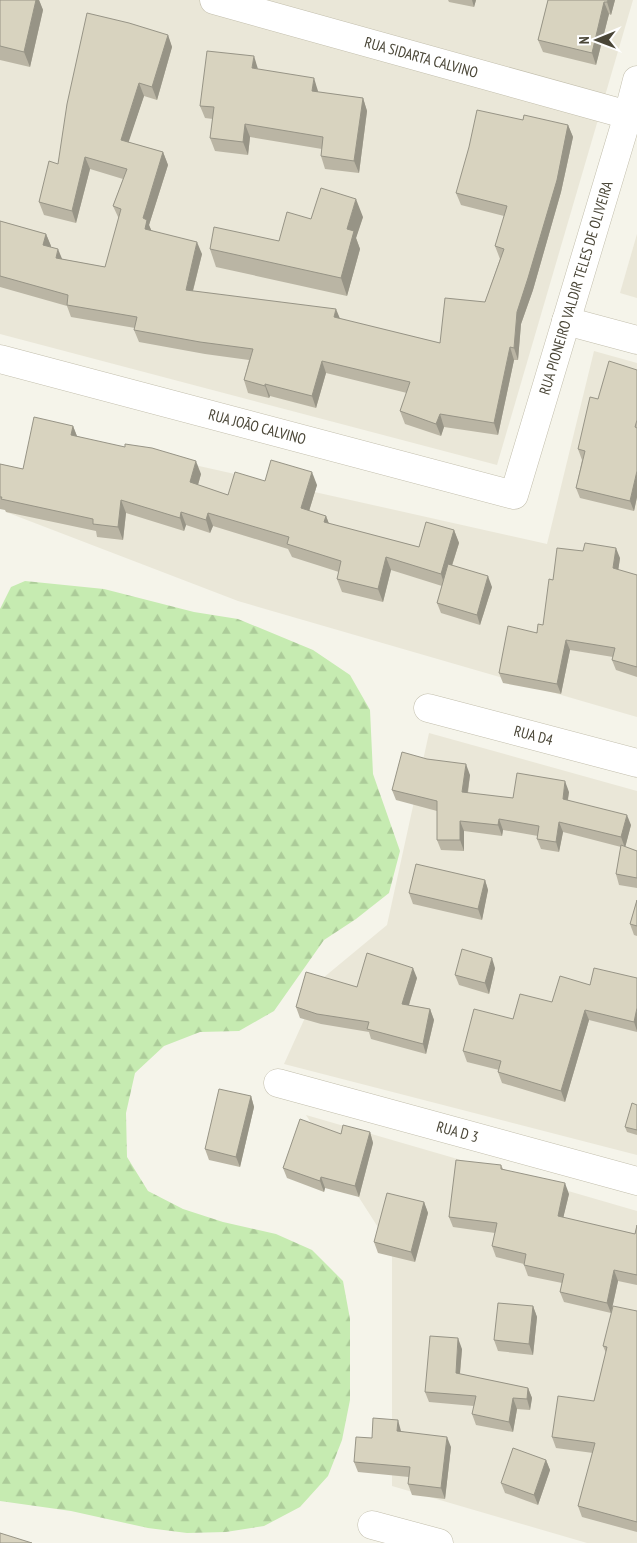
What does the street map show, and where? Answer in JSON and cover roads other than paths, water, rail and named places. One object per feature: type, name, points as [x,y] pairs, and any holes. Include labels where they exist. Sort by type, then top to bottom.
[{"type":"street","name":"RUA SIDARTA CALVINO","points":[[214,0],[628,115]]},
{"type":"street","name":"RUA PIONEIRO VALDIR TELES DE OLIVEIRA","points":[[514,495],[637,80]]},
{"type":"street","points":[[566,321],[637,340]]},
{"type":"street","name":"RUA JOÃO CALVINO","points":[[0,360],[514,495]]},
{"type":"street","name":"RUA D4","points":[[428,708],[637,763]]},
{"type":"street","name":"RUA D 3","points":[[278,1083],[637,1181]]},
{"type":"street","points":[[372,1525],[439,1543]]}]
